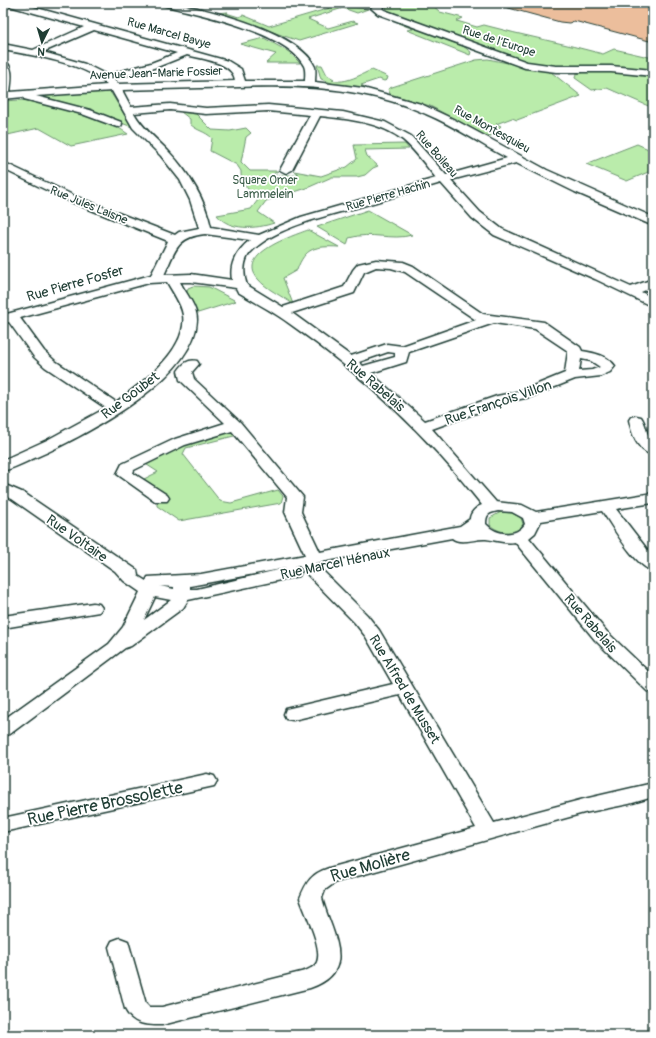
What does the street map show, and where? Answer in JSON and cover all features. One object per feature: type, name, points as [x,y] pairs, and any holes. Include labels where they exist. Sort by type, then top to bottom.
[{"type":"street","name":"Rue Marcel Bavye","points":[[9,3],[187,52],[228,65],[239,73],[241,77],[240,84]]},
{"type":"street","points":[[165,3],[257,29],[281,40],[299,52],[310,64],[313,75],[310,84]]},
{"type":"street","name":"Rue de l'Europe","points":[[382,3],[376,8],[381,12],[519,64],[556,69],[611,69],[653,73]]},
{"type":"street","points":[[34,53],[94,26]]},
{"type":"street","points":[[3,47],[34,53],[84,68],[110,82],[142,132],[169,158],[183,176],[198,204],[206,231]]},
{"type":"street","points":[[110,82],[187,52]]},
{"type":"street","points":[[3,64],[7,75],[4,96]]},
{"type":"street","name":"Avenue Jean-Marie Fossier","points":[[4,96],[110,82],[310,84]]},
{"type":"street","name":"Rue Montesquieu","points":[[310,84],[366,91],[408,102],[449,120],[517,159],[581,190],[653,221]]},
{"type":"street","points":[[24,94],[32,98],[86,112],[117,124]]},
{"type":"street","name":"Rue Boileau","points":[[127,110],[170,107],[206,112],[261,108],[316,112],[358,118],[395,130],[410,141],[442,180],[476,215],[498,232],[631,291],[653,303]]},
{"type":"street","points":[[286,170],[316,112]]},
{"type":"street","name":"Rue Pierre Hachin","points":[[240,285],[238,271],[240,259],[246,250],[261,239],[323,214],[517,159]]},
{"type":"street","name":"Rue Jules Laisne","points":[[3,165],[73,200],[176,240]]},
{"type":"street","points":[[156,278],[176,240],[190,233],[206,231],[227,232],[261,239]]},
{"type":"street","points":[[281,312],[349,290],[361,267],[382,263],[406,267],[475,315],[490,320],[539,325],[574,348],[575,354],[572,375]]},
{"type":"street","name":"Rue Pierre Fosfer","points":[[8,318],[134,282],[156,278],[210,280],[240,285]]},
{"type":"street","name":"Rue Goubet","points":[[3,466],[67,438],[116,408],[162,372],[173,359],[184,340],[190,322],[189,311],[171,278]]},
{"type":"street","points":[[631,291],[653,283]]},
{"type":"street","name":"Rue Rabelais","points":[[240,285],[281,312],[362,371],[423,427],[452,458],[492,507]]},
{"type":"street","points":[[8,318],[39,354],[55,368],[116,408]]},
{"type":"street","points":[[349,361],[387,348],[403,350],[490,320]]},
{"type":"street","points":[[362,371],[401,359],[403,350]]},
{"type":"street","name":"Rue François Villon","points":[[423,427],[502,399],[525,394],[572,375],[590,375],[605,369],[608,366],[595,357],[575,354]]},
{"type":"street","name":"Rue Alfred de Musset","points":[[192,364],[185,371],[187,380],[235,425],[295,496],[293,512],[310,562],[368,627],[489,832]]},
{"type":"street","points":[[636,420],[640,437],[653,450]]},
{"type":"street","points":[[161,498],[125,474],[127,467],[180,442],[235,425]]},
{"type":"street","name":"Rue Voltaire","points":[[3,489],[18,496],[123,570],[152,586]]},
{"type":"street","points":[[531,518],[653,498]]},
{"type":"street","points":[[606,506],[640,553],[653,566]]},
{"type":"street","points":[[492,507],[515,507],[525,512],[531,518],[532,525],[530,529],[518,536],[500,537],[489,534],[480,528],[477,522],[480,513],[492,507]]},
{"type":"street","name":"Rue Marcel Hénaux","points":[[152,586],[182,588],[461,531],[477,522]]},
{"type":"street","name":"Rue Marcel Hénaux","points":[[310,562],[461,536],[489,534]]},
{"type":"street","name":"Rue Rabelais","points":[[518,536],[601,636],[653,687]]},
{"type":"street","points":[[115,648],[131,629],[152,586]]},
{"type":"street","points":[[3,729],[115,648],[136,636],[173,608],[180,600],[182,588]]},
{"type":"street","points":[[3,622],[93,608]]},
{"type":"street","points":[[292,714],[404,688]]},
{"type":"street","name":"Rue Pierre Brossolette","points":[[3,825],[208,781]]},
{"type":"street","name":"Rue Molière","points":[[120,947],[136,1010],[145,1016],[162,1016],[310,979],[325,971],[329,961],[329,949],[311,898],[316,885],[322,879],[336,873],[584,806],[629,798],[653,790]]},
{"type":"green space","points":[[318,3],[368,9],[357,13],[343,8],[308,19],[328,28],[353,21],[358,23],[299,41],[217,13],[228,12],[226,13],[239,17],[243,15],[269,26],[330,8]]},
{"type":"green space","points":[[392,3],[430,3],[440,12],[463,18],[457,21],[477,27],[484,25],[603,54],[614,49],[653,58],[653,71],[616,67],[560,66],[524,62],[388,12],[386,7]]},
{"type":"green space","points":[[399,22],[463,46],[471,52],[470,55],[407,30],[413,29],[398,23]]},
{"type":"green space","points":[[264,38],[289,52],[300,63],[266,63],[276,54],[240,44]]},
{"type":"green space","points":[[488,59],[551,72],[581,96],[517,120],[512,118],[496,124],[501,126],[491,136],[485,135],[430,106],[390,94],[388,89],[476,60]]},
{"type":"green space","points":[[317,65],[322,65],[327,75],[334,79],[332,80],[337,81],[348,80],[372,70],[388,77],[387,80],[384,81],[379,79],[361,85],[365,87],[334,84],[321,79]]},
{"type":"green space","points":[[586,72],[609,72],[653,77],[653,108],[607,88],[592,90],[575,78],[576,74]]},
{"type":"green space","points":[[107,91],[111,93],[132,127],[106,117],[39,97],[45,94]]},
{"type":"green space","points":[[19,100],[75,110],[104,120],[128,134],[71,146],[39,128],[3,136],[3,101]]},
{"type":"green space","name":"Square Omer Lammelein","points":[[181,112],[196,114],[212,130],[230,131],[246,128],[251,133],[246,137],[241,162],[250,171],[278,171],[273,174],[278,176],[298,174],[294,171],[321,176],[347,167],[357,159],[354,145],[405,144],[409,149],[365,150],[367,156],[378,166],[373,168],[365,175],[357,177],[332,177],[307,188],[266,201],[258,212],[274,223],[260,227],[236,226],[222,220],[217,215],[251,209],[258,200],[244,183],[241,171],[237,165],[210,151],[212,138],[190,124],[190,119]]},
{"type":"green space","points":[[637,144],[653,151],[653,170],[627,181],[586,164]]},
{"type":"green space","points":[[368,210],[412,235],[404,237],[357,236],[349,238],[347,245],[317,227]]},
{"type":"green space","points":[[308,230],[339,247],[324,247],[308,252],[300,262],[297,270],[283,278],[293,304],[261,283],[253,270],[254,262],[260,254],[269,247]]},
{"type":"green space","points":[[193,286],[209,287],[236,301],[198,313],[187,292],[188,288]]},
{"type":"green space","points":[[234,432],[238,435],[186,448],[183,454],[220,501],[231,503],[278,490],[283,496],[281,503],[179,521],[157,506],[157,503],[169,497],[142,480],[158,472],[144,463],[201,439],[213,435]]},
{"type":"green space","points":[[501,512],[512,513],[521,518],[523,524],[517,530],[510,532],[497,530],[490,525],[490,518]]},
{"type":"building","points":[[505,3],[596,3],[610,6],[615,3],[653,3],[653,42],[574,21],[569,23],[560,22],[505,7]]}]
